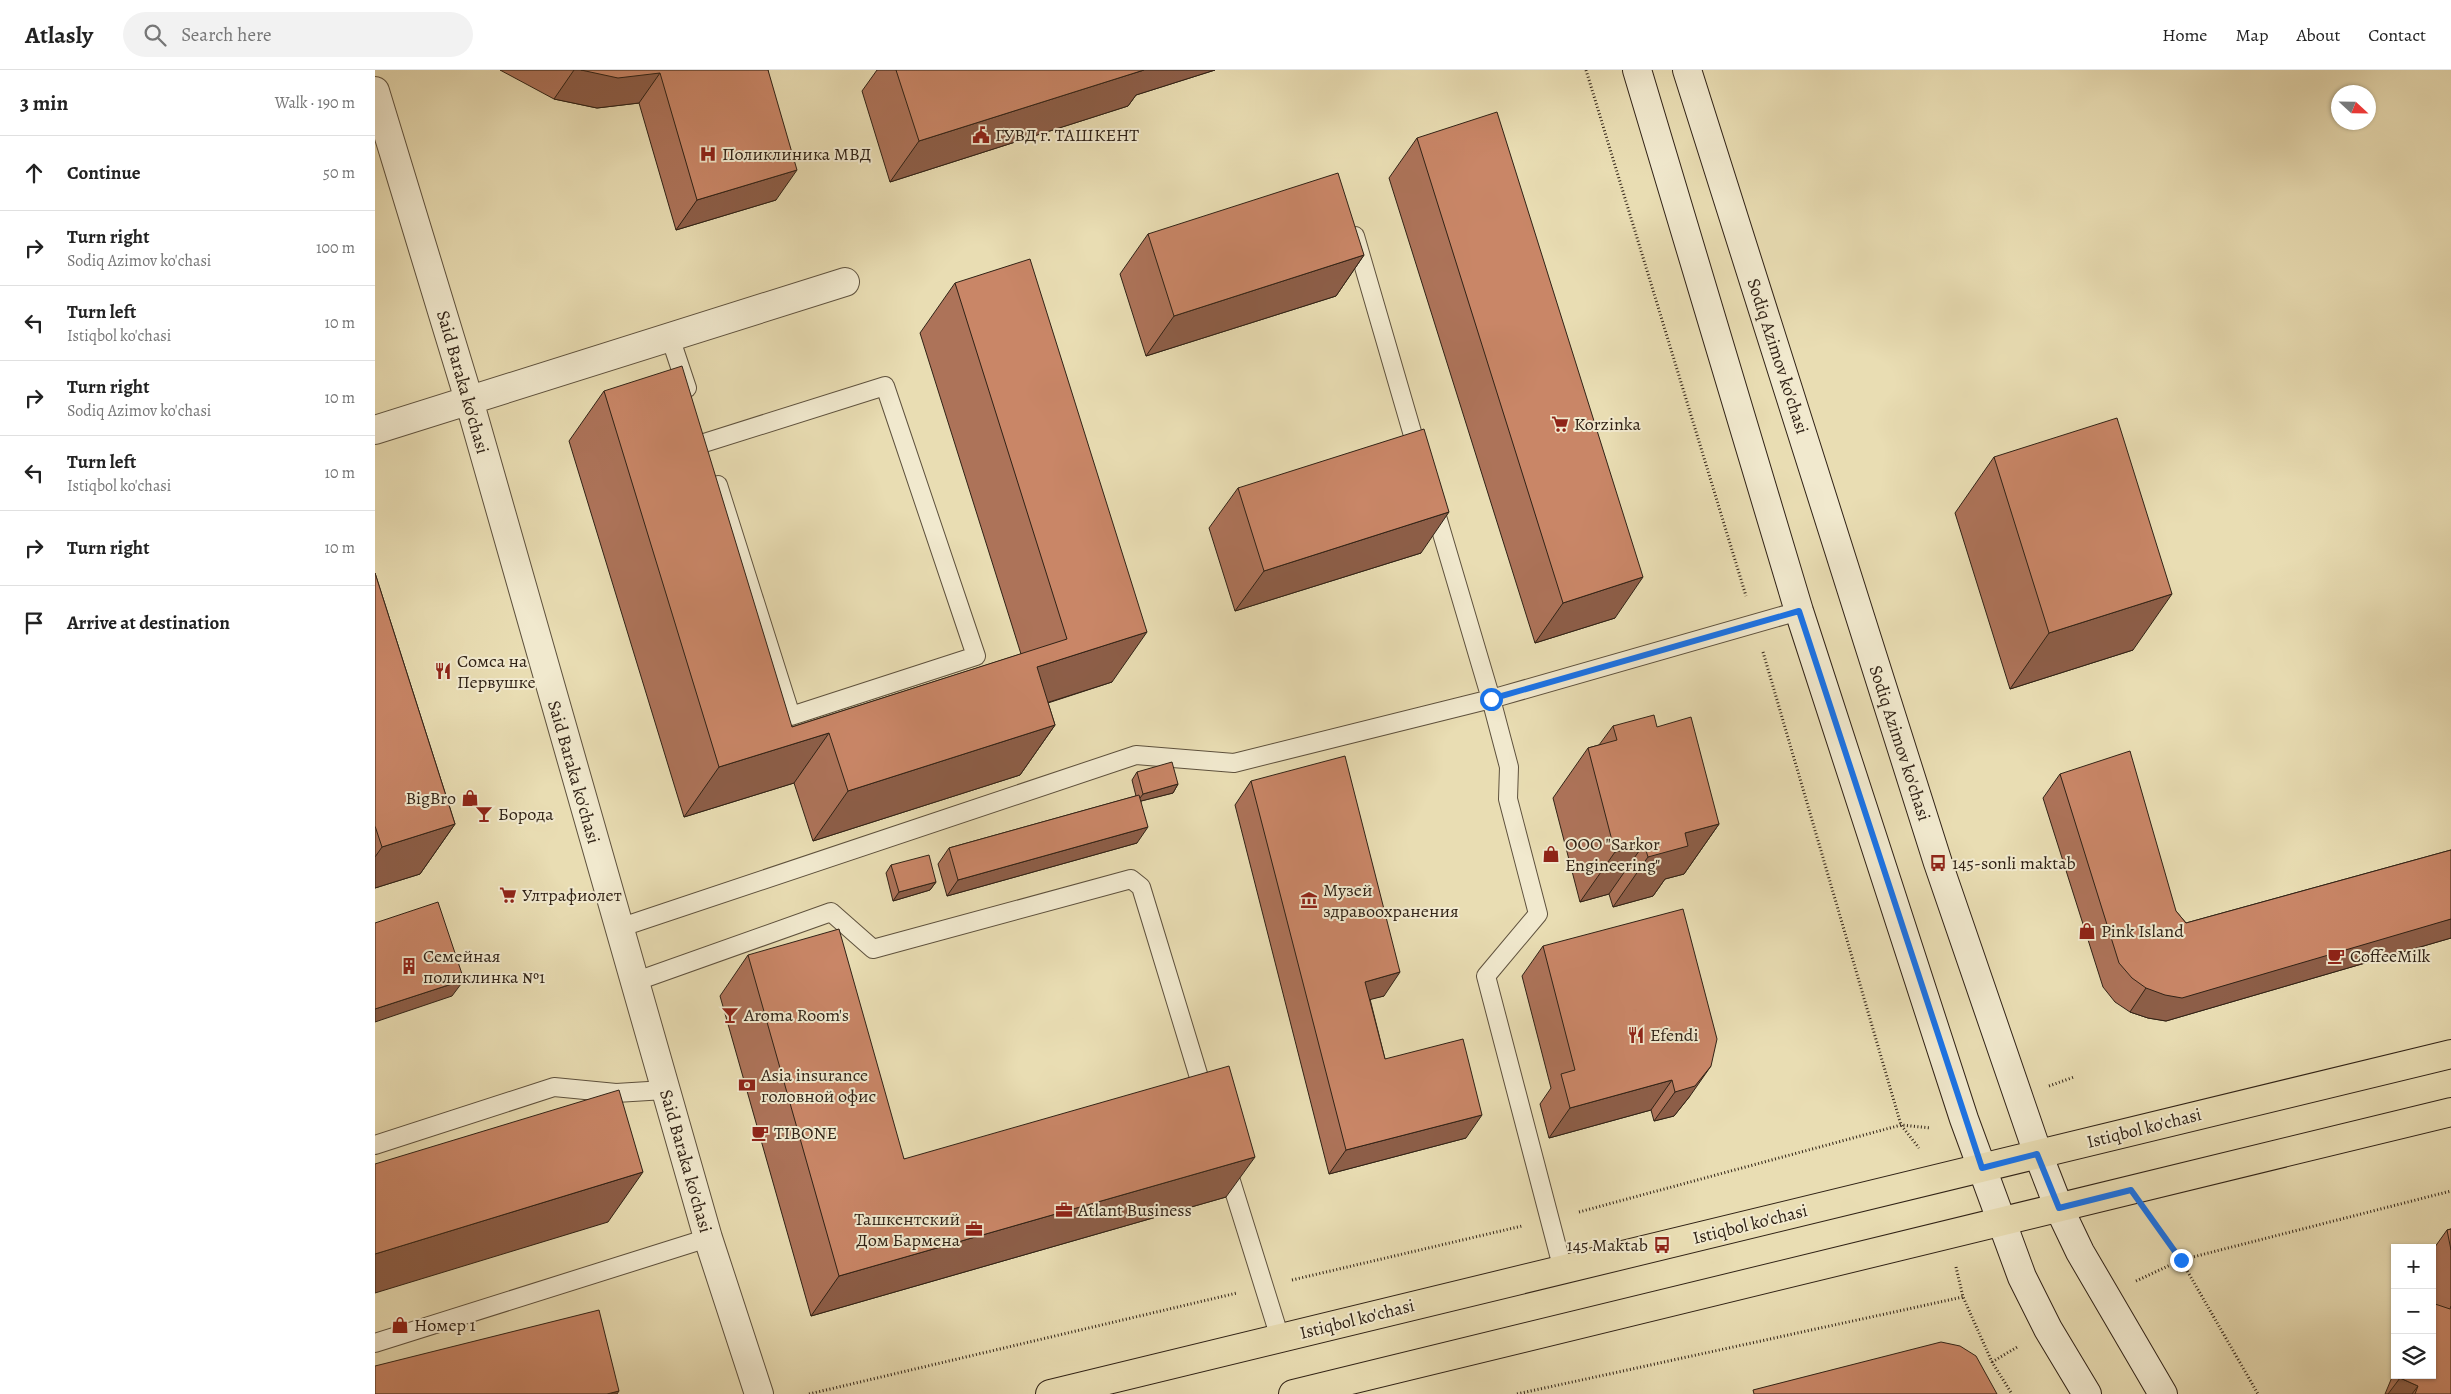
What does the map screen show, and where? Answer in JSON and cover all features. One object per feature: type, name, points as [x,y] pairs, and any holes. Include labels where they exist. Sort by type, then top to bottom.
[{"type":"main road","points":[[1637,70],[1799,611],[1982,1168],[2022,1277],[2044,1320],[2087,1394]]},
{"type":"main road","name":"Sodiq Azimov ko'chasi","points":[[1687,70],[1938,863],[2037,1154],[2059,1208],[2105,1296],[2163,1394]]},
{"type":"main road","name":"Said Baraka ko'chasi","points":[[375,91],[469,400],[708,1238],[759,1394]]},
{"type":"main road","points":[[375,430],[845,282]]},
{"type":"main road","name":"Istiqbol ko'chasi","points":[[1049,1394],[2451,1054]]},
{"type":"main road","points":[[1293,1394],[2451,1112]]},
{"type":"lane","points":[[1351,224],[1424,471]]},
{"type":"lane","points":[[670,337],[693,408]]},
{"type":"lane","points":[[699,426],[704,443],[791,716],[976,656],[885,386],[704,443]]},
{"type":"lane","points":[[1429,490],[1491,699],[1509,767],[1508,799],[1539,914],[1486,976],[1563,1270]]},
{"type":"lane","points":[[619,928],[1136,755],[1234,762],[1491,699],[1799,611]]},
{"type":"lane","points":[[634,982],[831,912],[873,949],[1131,879],[1141,887],[1210,1112]]},
{"type":"lane","points":[[375,1145],[554,1087],[616,1093],[665,1090]]},
{"type":"lane","points":[[1221,1150],[1280,1338]]},
{"type":"lane","points":[[375,1344],[708,1238]]},
{"type":"path","points":[[2044,1087],[2073,1077]]},
{"type":"path","points":[[1901,1125],[1922,1151]]},
{"type":"path","points":[[1290,1281],[1549,1219],[1901,1125],[1933,1128]]},
{"type":"path","points":[[2131,1190],[2181,1260],[2258,1394]]},
{"type":"path","points":[[2105,1296],[2181,1260],[2451,1191]]},
{"type":"path","points":[[1960,1282],[1963,1297],[1992,1362],[2011,1394]]},
{"type":"path","points":[[809,1394],[1242,1292]]},
{"type":"path","points":[[1517,1394],[1963,1297]]},
{"type":"building","points":[[581,70],[768,70],[797,170],[697,200],[660,73],[618,78]]},
{"type":"building","points":[[896,70],[1144,70],[919,141]]},
{"type":"building","points":[[1497,112],[1643,577],[1563,603],[1417,138]]},
{"type":"building","points":[[1338,173],[1364,255],[1174,316],[1148,234]]},
{"type":"building","points":[[1030,259],[1147,632],[1037,667],[1055,725],[848,791],[829,733],[719,767],[604,391],[682,366],[792,727],[1067,639],[955,283]]},
{"type":"building","points":[[2117,418],[2172,594],[2049,633],[1994,457]]},
{"type":"building","points":[[1424,429],[1449,512],[1264,571],[1238,488]]},
{"type":"building","points":[[375,573],[455,824],[382,847],[375,826]]},
{"type":"building","points":[[1654,715],[1657,727],[1691,717],[1719,824],[1685,833],[1688,846],[1648,857],[1644,844],[1615,852],[1588,748],[1617,740],[1613,726]]},
{"type":"building","points":[[2130,751],[2176,911],[2186,923],[2451,850],[2451,919],[2182,998],[2165,995],[2146,988],[2132,978],[2119,963],[2060,774]]},
{"type":"building","name":"Музей здравоохранения","points":[[1345,756],[1400,972],[1365,982],[1385,1059],[1463,1039],[1482,1115],[1346,1150],[1251,781]]},
{"type":"building","points":[[1172,762],[1178,784],[1143,794],[1137,772]]},
{"type":"building","points":[[1139,795],[1148,827],[958,880],[949,848]]},
{"type":"building","points":[[929,855],[936,882],[899,892],[891,865]]},
{"type":"building","name":"Семейная поликлинка №1","points":[[438,902],[464,980],[375,1009],[375,923]]},
{"type":"building","points":[[1683,909],[1717,1039],[1711,1066],[1695,1086],[1675,1092],[1672,1080],[1570,1108],[1561,1074],[1575,1070],[1543,946]]},
{"type":"building","points":[[839,929],[904,1159],[1229,1066],[1255,1157],[839,1276],[748,955]]},
{"type":"building","points":[[619,1090],[643,1172],[375,1254],[375,1164]]},
{"type":"building","points":[[2451,1229],[2451,1250],[2447,1230]]},
{"type":"building","points":[[2436,1304],[2450,1309],[2451,1306],[2451,1394],[2415,1394],[2418,1386],[2402,1379],[2436,1379]]},
{"type":"building","points":[[599,1310],[619,1391],[607,1394],[375,1394],[375,1366]]},
{"type":"building","points":[[1941,1342],[1960,1346],[1976,1356],[1997,1394],[1754,1394],[1753,1390]]},
{"type":"place","name":"ГУВД г. ТАШКЕНТ","points":[[981,135]]},
{"type":"place","name":"Поликлиника МВД","points":[[708,154]]},
{"type":"place","name":"Korzinka","points":[[1560,424]]},
{"type":"place","name":"Сомса на Первушке","points":[[443,671]]},
{"type":"place","name":"BigBro","points":[[470,798]]},
{"type":"place","name":"Борода","points":[[484,814]]},
{"type":"place","name":"ООО \"Sarkor Engineering\"","points":[[1551,854]]},
{"type":"place","name":"145-sonli maktab","points":[[1938,863]]},
{"type":"place","name":"Ултрафиолет","points":[[508,895]]},
{"type":"place","name":"Музей здравоохранения","points":[[1309,900]]},
{"type":"place","name":"Pink Island","points":[[2087,931]]},
{"type":"place","name":"CoffeeMilk","points":[[2336,956]]},
{"type":"place","name":"Семейная поликлинка №1","points":[[409,966]]},
{"type":"place","name":"Aroma Room's","points":[[730,1015]]},
{"type":"place","name":"Efendi","points":[[1636,1035]]},
{"type":"place","name":"Asia insurance головной офис","points":[[747,1085]]},
{"type":"place","name":"TIBONE","points":[[760,1133]]},
{"type":"place","name":"Atlant Business","points":[[1064,1210]]},
{"type":"place","name":"Ташкентский Дом Бармена","points":[[974,1229]]},
{"type":"place","name":"145 Maktab","points":[[1662,1245]]},
{"type":"place","name":"Номер 1","points":[[400,1325]]},
{"type":"route","points":[[1491,699],[1799,611],[1964,1119],[1982,1168],[2037,1154],[2059,1208],[2131,1190],[2181,1260]]}]
